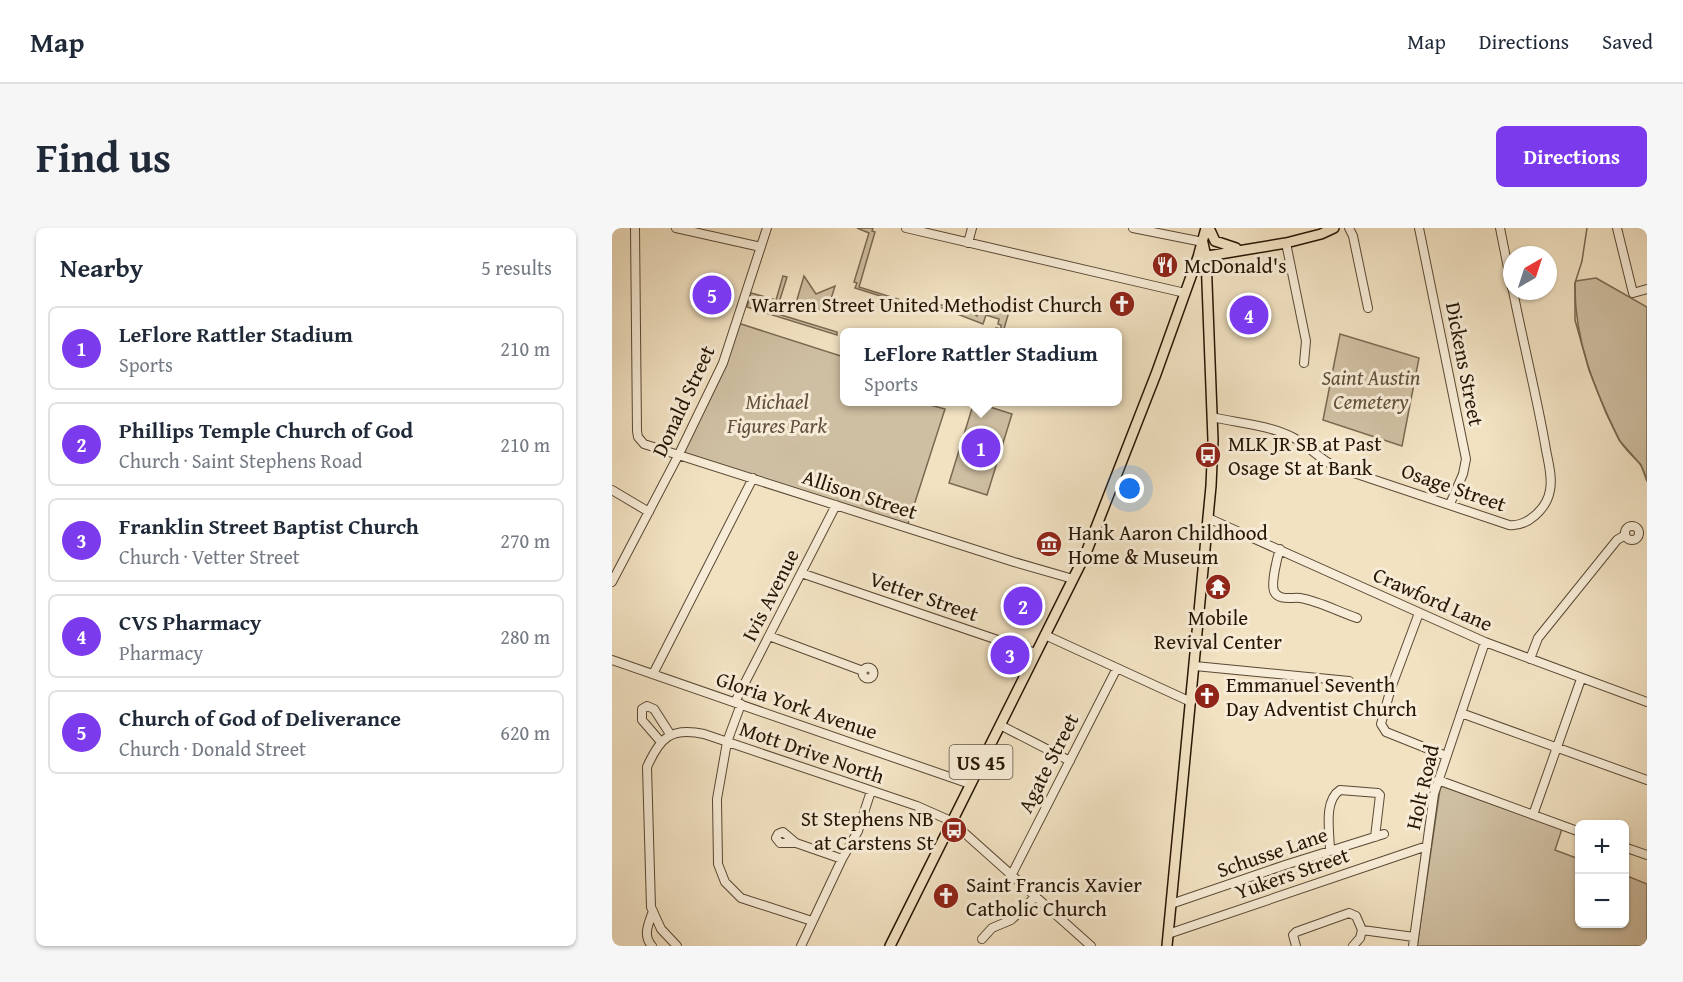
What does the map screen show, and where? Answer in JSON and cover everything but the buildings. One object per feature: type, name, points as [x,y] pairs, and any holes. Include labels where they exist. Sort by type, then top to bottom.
[{"type":"main road","name":"US 45","points":[[890,946],[1086,553],[1185,293],[1202,257],[1207,228]]},
{"type":"main road","points":[[1207,228],[1211,236],[1220,244],[1245,249]]},
{"type":"main road","points":[[1167,946],[1211,486],[1212,417],[1202,257],[1286,243],[1321,234],[1334,228]]},
{"type":"street","name":"Allison Street","points":[[635,228],[638,437],[644,444],[1073,579]]},
{"type":"street","points":[[676,228],[761,247]]},
{"type":"street","name":"Donald Street","points":[[612,582],[678,456],[723,363],[766,228]]},
{"type":"street","points":[[906,228],[1185,293]]},
{"type":"street","points":[[968,243],[972,228]]},
{"type":"street","points":[[1133,228],[1203,242]]},
{"type":"street","points":[[1348,228],[1353,236],[1368,308]]},
{"type":"street","name":"Dickens Street","points":[[1419,228],[1466,459],[1463,474],[1450,504]]},
{"type":"street","name":"Osage Street","points":[[1500,228],[1503,246]]},
{"type":"street","points":[[1617,228],[1633,293],[1647,289]]},
{"type":"street","points":[[1286,243],[1306,341],[1304,363]]},
{"type":"street","name":"Osage Street","points":[[1212,417],[1280,432],[1304,444],[1324,462],[1509,525],[1518,526],[1527,523],[1542,507],[1550,490],[1540,419],[1514,300]]},
{"type":"street","points":[[654,674],[753,478]]},
{"type":"street","points":[[612,490],[649,512]]},
{"type":"street","name":"Ivis Avenue","points":[[812,921],[741,898],[725,882],[718,864],[717,799],[727,742],[738,703],[769,636],[836,505]]},
{"type":"street","name":"Crawford Lane","points":[[1208,518],[1485,642],[1647,702]]},
{"type":"street","points":[[1530,659],[1538,638],[1617,540],[1625,535]]},
{"type":"street","points":[[1280,549],[1276,561],[1274,590],[1276,594],[1280,597],[1301,598],[1357,618]]},
{"type":"street","name":"Vetter Street","points":[[801,573],[1036,653]]},
{"type":"street","points":[[1419,613],[1391,688],[1381,724],[1382,729],[1386,732],[1446,756]]},
{"type":"street","points":[[1045,635],[1191,702]]},
{"type":"street","points":[[769,636],[862,671]]},
{"type":"street","name":"Holt Road","points":[[1413,946],[1438,780],[1485,642]]},
{"type":"street","name":"Gloria York Avenue","points":[[612,660],[970,784]]},
{"type":"street","points":[[1195,666],[1349,681]]},
{"type":"street","name":"Agate Street","points":[[1012,874],[1117,668]]},
{"type":"street","points":[[1533,815],[1581,679]]},
{"type":"street","points":[[661,742],[642,720],[642,709],[647,706],[654,709],[670,734],[655,749],[647,767],[649,882],[653,911],[661,929],[677,946]]},
{"type":"street","points":[[1461,713],[1647,780]]},
{"type":"street","points":[[1000,725],[1070,761]]},
{"type":"street","name":"Mott Drive North","points":[[670,734],[689,730],[917,806],[951,821],[1091,946]]},
{"type":"street","points":[[1438,780],[1575,830]]},
{"type":"street","points":[[1330,851],[1330,803],[1340,790],[1380,795],[1375,837]]},
{"type":"street","points":[[801,946],[842,859],[858,831],[870,791]]},
{"type":"street","name":"Schusse Lane","points":[[1171,904],[1384,834]]},
{"type":"street","points":[[796,843],[842,859]]},
{"type":"street","name":"Yukers Street","points":[[1168,934],[1427,846]]},
{"type":"street","points":[[1629,849],[1647,855]]},
{"type":"street","points":[[982,939],[992,928],[1011,920],[1036,896]]},
{"type":"street","points":[[652,946],[646,933],[653,911]]},
{"type":"street","points":[[1296,946],[1293,935],[1296,932],[1349,913],[1356,916],[1362,930],[1360,938],[1353,946]]},
{"type":"street","points":[[1362,930],[1414,937]]},
{"type":"green space","points":[[857,228],[873,228],[872,231],[875,232],[859,287],[923,307],[925,301],[977,316],[982,299],[1011,305],[1004,328],[998,324],[999,319],[986,315],[983,324],[934,305],[926,305],[925,310],[855,288],[857,283],[854,282],[869,233]]},
{"type":"green space","points":[[783,276],[787,277],[776,312],[837,332],[837,335],[747,307],[751,293],[776,300]]},
{"type":"green space","points":[[804,276],[816,294],[835,286],[827,312],[796,303]]},
{"type":"green space","points":[[1596,278],[1647,307],[1647,481],[1641,466],[1619,439],[1594,382],[1582,344],[1575,283]]},
{"type":"green space","name":"Michael Figures Park","points":[[738,323],[840,356],[840,406],[934,406],[945,409],[907,527],[681,455]]},
{"type":"green space","name":"Saint Austin Cemetery","points":[[1340,334],[1419,358],[1402,446],[1323,420]]},
{"type":"green space","points":[[973,406],[987,406],[1012,414],[987,495],[949,483]]},
{"type":"green space","points":[[1442,786],[1562,829],[1555,850],[1575,858],[1575,928],[1629,928],[1629,877],[1647,884],[1647,946],[1417,946]]},
{"type":"waterway","points":[[1587,228],[1582,261],[1575,283],[1575,320],[1589,370],[1606,413],[1619,440],[1641,465],[1647,481]]},
{"type":"place","name":"McDonald's","points":[[1165,265]]},
{"type":"place","name":"Church of God of Deliverance","points":[[712,295]]},
{"type":"place","name":"Warren Street United Methodist Church","points":[[1122,304]]},
{"type":"place","name":"CVS Pharmacy","points":[[1249,315]]},
{"type":"place","name":"LeFlore Rattler Stadium","points":[[981,448]]},
{"type":"place","name":"MLK JR SB at Past Osage St at Bank","points":[[1208,455]]},
{"type":"place","name":"Hank Aaron Childhood Home & Museum","points":[[1049,544]]},
{"type":"place","name":"Mobile Revival Center","points":[[1218,587]]},
{"type":"place","name":"Phillips Temple Church of God","points":[[1023,606]]},
{"type":"place","name":"Franklin Street Baptist Church","points":[[1010,655]]},
{"type":"place","name":"Emmanuel Seventh Day Adventist Church","points":[[1207,696]]},
{"type":"place","name":"St Stephens NB at Carstens St","points":[[954,830]]},
{"type":"place","name":"Saint Francis Xavier Catholic Church","points":[[946,896]]}]
